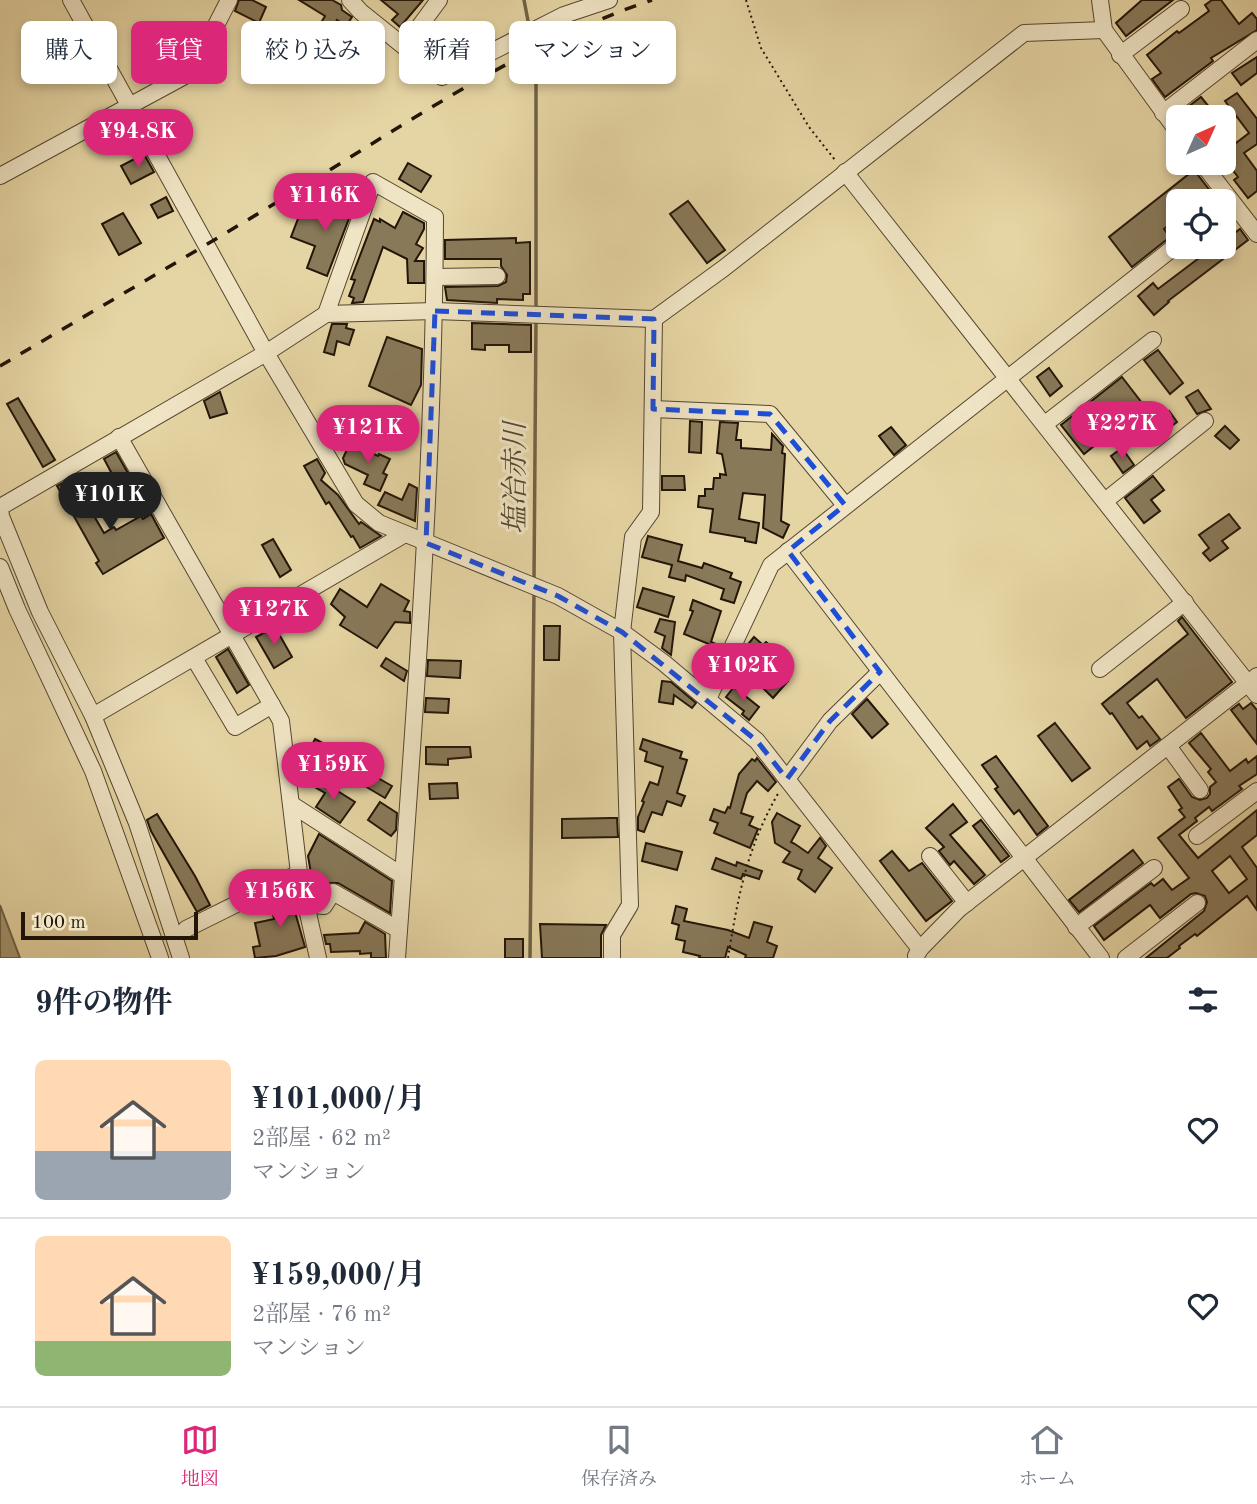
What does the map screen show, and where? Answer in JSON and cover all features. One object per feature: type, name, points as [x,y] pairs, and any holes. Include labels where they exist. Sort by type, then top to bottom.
[{"type":"street","points":[[71,0],[266,353],[356,504],[379,523],[558,596],[622,632],[708,699],[757,741],[917,953],[967,903],[1023,858],[1168,746],[1254,684],[1185,603],[845,172]]},
{"type":"street","points":[[0,176],[192,72],[229,0]]},
{"type":"street","points":[[350,0],[399,41]]},
{"type":"street","points":[[423,21],[439,0]]},
{"type":"street","points":[[495,50],[564,15],[609,0]]},
{"type":"street","points":[[1100,0],[1104,30],[1166,117]]},
{"type":"street","points":[[1121,55],[1181,9]]},
{"type":"street","points":[[181,958],[137,823],[93,716],[40,612],[1,509],[119,437],[266,353],[326,314],[435,311],[654,318],[724,268],[1024,33],[1104,30]]},
{"type":"street","points":[[1163,113],[1257,40]]},
{"type":"street","points":[[326,314],[373,182],[435,217],[435,311],[426,543],[397,958]]},
{"type":"street","points":[[1236,214],[1257,234]]},
{"type":"street","points":[[708,699],[771,565],[1007,376],[1166,253]]},
{"type":"street","points":[[435,277],[497,276]]},
{"type":"street","points":[[612,958],[612,935],[630,905],[622,632],[633,537],[651,512],[654,318]]},
{"type":"street","points":[[1045,424],[1153,340]]},
{"type":"street","points":[[653,409],[770,414],[845,505]]},
{"type":"street","points":[[1105,501],[1205,421]]},
{"type":"street","points":[[119,437],[281,721],[299,873],[318,958]]},
{"type":"street","points":[[93,716],[405,534]]},
{"type":"street","points":[[788,551],[1101,958]]},
{"type":"street","points":[[0,567],[93,771],[160,958]]},
{"type":"street","points":[[1100,669],[1185,603]]},
{"type":"street","points":[[194,658],[235,727],[272,705]]},
{"type":"street","points":[[787,779],[830,720],[880,671]]},
{"type":"street","points":[[1168,746],[1200,790]]},
{"type":"street","points":[[1198,836],[1257,791]]},
{"type":"street","points":[[291,804],[403,876]]},
{"type":"street","points":[[930,856],[967,903]]},
{"type":"street","points":[[1076,927],[1154,868]]},
{"type":"street","points":[[186,929],[299,873]]},
{"type":"street","points":[[306,904],[324,906],[333,892],[399,930]]},
{"type":"street","points":[[1126,958],[1197,903]]},
{"type":"path","points":[[746,0],[761,48],[810,127],[845,172]]},
{"type":"path","points":[[728,958],[738,890],[763,820],[787,779]]},
{"type":"highlighted area","points":[[435,311],[654,319],[653,409],[770,414],[845,505],[788,551],[880,672],[830,721],[787,779],[757,741],[622,632],[558,596],[426,543]]},
{"type":"shaded area","points":[[0,905],[20,958],[0,958]]},
{"type":"building","points":[[239,0],[252,0],[266,7],[260,21],[235,11]]},
{"type":"building","points":[[299,0],[332,0],[352,17],[349,21],[322,21],[325,16]]},
{"type":"building","points":[[381,0],[423,0],[405,21],[399,21],[399,26],[392,20],[398,14]]},
{"type":"building","points":[[1142,0],[1173,0],[1126,36],[1116,23]]},
{"type":"building","points":[[1212,0],[1221,0],[1239,24],[1252,13],[1257,19],[1257,30],[1211,58],[1213,61],[1165,97],[1152,79],[1161,73],[1147,55],[1177,31],[1179,33],[1209,11],[1205,5]]},
{"type":"building","points":[[1257,57],[1257,73],[1241,85],[1232,73]]},
{"type":"building","points":[[1237,93],[1257,119],[1257,144],[1244,153],[1257,171],[1257,191],[1248,198],[1234,180],[1238,177],[1236,143],[1249,133],[1236,116],[1236,105],[1228,105],[1225,101]]},
{"type":"building","points":[[1201,97],[1208,105],[1191,105]]},
{"type":"building","points":[[144,154],[154,172],[131,184],[121,166]]},
{"type":"building","points":[[408,163],[431,176],[421,192],[399,179]]},
{"type":"building","points":[[1188,175],[1198,175],[1209,189],[1170,189]]},
{"type":"building","points":[[1166,192],[1166,240],[1132,267],[1109,237]]},
{"type":"building","points":[[336,193],[356,200],[327,276],[307,268],[315,246],[291,237],[301,211],[326,221]]},
{"type":"building","points":[[166,197],[173,211],[158,218],[151,205]]},
{"type":"building","points":[[688,201],[725,250],[707,263],[670,214]]},
{"type":"building","points":[[403,212],[424,223],[424,229],[416,244],[423,248],[415,261],[424,261],[424,283],[408,283],[407,259],[383,247],[363,302],[352,303],[354,298],[349,296],[355,280],[351,279],[374,219],[380,222],[380,219],[395,228]]},
{"type":"building","points":[[123,213],[141,243],[119,255],[102,224]]},
{"type":"building","points":[[1240,229],[1248,240],[1236,249],[1236,232]]},
{"type":"building","points":[[516,238],[516,243],[530,242],[530,294],[523,294],[523,300],[497,299],[497,303],[447,300],[445,287],[498,286],[506,282],[507,275],[501,266],[501,259],[445,259],[445,240]]},
{"type":"building","points":[[1198,259],[1223,259],[1154,315],[1138,296],[1153,283],[1158,289]]},
{"type":"building","points":[[472,323],[531,325],[531,352],[509,352],[509,345],[485,345],[485,350],[472,349]]},
{"type":"building","points":[[332,324],[347,324],[346,328],[354,330],[349,345],[337,341],[334,355],[324,352]]},
{"type":"building","points":[[387,337],[422,349],[421,385],[411,405],[369,386]]},
{"type":"building","points":[[1158,350],[1183,383],[1170,394],[1144,360]]},
{"type":"building","points":[[1049,368],[1062,386],[1050,396],[1037,377]]},
{"type":"building","points":[[1122,377],[1156,421],[1169,411],[1177,422],[1146,445],[1133,428],[1116,443],[1109,434],[1084,454],[1061,425]]},
{"type":"building","points":[[1198,390],[1211,409],[1197,414],[1186,397]]},
{"type":"building","points":[[220,392],[227,413],[210,418],[204,401]]},
{"type":"building","points":[[18,398],[55,460],[43,467],[7,404]]},
{"type":"building","points":[[690,421],[702,422],[701,453],[689,452]]},
{"type":"building","points":[[720,422],[738,423],[736,440],[741,440],[741,448],[771,450],[772,434],[783,446],[782,453],[785,454],[781,521],[789,525],[783,538],[763,528],[765,495],[743,493],[739,519],[759,523],[756,543],[745,541],[745,538],[710,532],[713,509],[698,507],[699,496],[705,496],[705,489],[713,489],[714,478],[720,478],[720,474],[726,475],[722,454],[717,453]]},
{"type":"building","points":[[1225,426],[1239,440],[1230,449],[1215,436]]},
{"type":"building","points":[[891,427],[906,445],[894,455],[879,436]]},
{"type":"building","points":[[350,443],[390,459],[383,473],[387,475],[380,491],[364,484],[368,475],[345,464],[343,458]]},
{"type":"building","points":[[1122,448],[1134,465],[1123,473],[1111,456]]},
{"type":"building","points":[[116,452],[142,498],[129,506],[104,459]]},
{"type":"building","points":[[317,459],[325,473],[321,480],[338,495],[359,524],[361,522],[381,536],[360,548],[329,502],[326,504],[304,466]]},
{"type":"building","points":[[662,476],[684,476],[685,490],[662,490]]},
{"type":"building","points":[[1153,476],[1164,490],[1151,500],[1160,511],[1144,523],[1125,498]]},
{"type":"building","points":[[72,478],[104,533],[151,514],[164,538],[103,574],[96,563],[99,561],[57,486]]},
{"type":"building","points":[[409,484],[417,488],[415,521],[378,505],[385,492],[402,500]]},
{"type":"building","points":[[1229,514],[1240,528],[1222,541],[1228,548],[1210,561],[1203,553],[1209,548],[1199,535]]},
{"type":"building","points":[[648,536],[682,545],[678,561],[702,568],[704,563],[732,573],[730,578],[741,582],[734,603],[721,599],[724,589],[686,575],[685,581],[669,577],[672,565],[642,557]]},
{"type":"building","points":[[273,539],[291,570],[280,577],[262,545]]},
{"type":"building","points":[[381,584],[409,601],[404,611],[410,612],[410,623],[395,622],[377,648],[340,625],[345,617],[331,604],[340,589],[367,607]]},
{"type":"building","points":[[643,588],[674,597],[668,617],[637,607]]},
{"type":"building","points":[[693,600],[721,611],[711,642],[721,646],[716,657],[706,653],[709,644],[684,634],[693,611],[690,610]]},
{"type":"building","points":[[1182,617],[1232,682],[1186,718],[1157,679],[1127,703],[1139,718],[1142,716],[1160,739],[1150,746],[1147,741],[1137,749],[1112,713],[1102,704],[1188,634],[1178,621]]},
{"type":"building","points":[[660,619],[675,622],[671,655],[662,648],[665,636],[655,632]]},
{"type":"building","points":[[544,626],[560,626],[559,660],[544,660]]},
{"type":"building","points":[[275,627],[292,657],[274,668],[256,637]]},
{"type":"building","points":[[754,637],[763,645],[766,642],[777,651],[767,663],[788,681],[773,698],[764,689],[766,687],[747,670],[757,659],[744,649]]},
{"type":"building","points":[[228,649],[249,685],[237,693],[216,657]]},
{"type":"building","points":[[386,658],[407,671],[404,681],[381,666]]},
{"type":"building","points":[[428,660],[461,661],[460,678],[427,676]]},
{"type":"building","points":[[662,681],[671,682],[696,703],[692,708],[674,695],[673,704],[659,702]]},
{"type":"building","points":[[734,687],[759,707],[749,720],[742,714],[744,711],[726,697]]},
{"type":"building","points":[[426,698],[449,699],[448,713],[425,712]]},
{"type":"building","points":[[867,699],[888,724],[872,738],[852,714]]},
{"type":"building","points":[[1251,703],[1257,710],[1257,744],[1231,710],[1239,704],[1243,709]]},
{"type":"building","points":[[1055,723],[1090,768],[1072,781],[1038,736]]},
{"type":"building","points":[[1201,733],[1230,771],[1246,759],[1248,763],[1257,756],[1257,774],[1239,786],[1242,789],[1212,811],[1209,807],[1179,835],[1198,858],[1257,810],[1257,835],[1242,847],[1257,868],[1257,910],[1247,896],[1197,936],[1195,934],[1179,946],[1180,948],[1167,958],[1146,958],[1204,911],[1207,902],[1205,896],[1191,894],[1160,918],[1150,905],[1104,940],[1094,926],[1151,883],[1154,886],[1163,879],[1172,890],[1189,878],[1158,838],[1185,817],[1168,787],[1179,779],[1192,797],[1200,800],[1207,798],[1210,787],[1216,782],[1208,772],[1211,769],[1189,743]],"holes":[[[1230,856],[1247,879],[1229,893],[1212,871]]]},
{"type":"building","points":[[315,739],[354,760],[350,768],[343,765],[340,770],[308,752]]},
{"type":"building","points":[[643,739],[682,752],[680,758],[687,760],[677,793],[685,796],[681,806],[667,801],[662,815],[652,812],[644,832],[638,830],[638,817],[644,802],[642,801],[650,782],[658,785],[663,767],[645,761],[647,752],[640,749]]},
{"type":"building","points":[[426,747],[470,747],[471,757],[448,759],[448,765],[426,764]]},
{"type":"building","points":[[996,756],[1048,826],[1037,835],[1019,810],[1014,814],[995,789],[998,787],[982,765]]},
{"type":"building","points":[[757,758],[776,782],[768,791],[757,781],[747,793],[741,813],[753,817],[749,825],[758,829],[750,848],[714,833],[718,823],[710,820],[714,809],[725,813],[728,807],[730,808],[739,774],[752,759],[755,761]]},
{"type":"building","points":[[372,769],[381,774],[378,778],[392,786],[385,798],[363,785]]},
{"type":"building","points":[[317,778],[355,802],[340,823],[316,807],[325,793],[313,786]]},
{"type":"building","points":[[457,783],[458,798],[430,799],[429,784]]},
{"type":"building","points":[[380,802],[397,813],[396,830],[391,836],[368,820]]},
{"type":"building","points":[[953,804],[967,822],[950,835],[985,875],[974,884],[954,861],[950,865],[939,851],[944,847],[926,828]]},
{"type":"building","points":[[777,813],[800,826],[791,842],[808,853],[820,838],[826,846],[818,858],[832,868],[815,892],[798,879],[802,870],[783,862],[790,852],[775,843],[772,822]]},
{"type":"building","points":[[157,814],[210,905],[197,912],[151,831],[147,820]]},
{"type":"building","points":[[617,818],[618,837],[562,838],[562,819]]},
{"type":"building","points":[[981,820],[1009,856],[1001,862],[973,826]]},
{"type":"building","points":[[319,834],[392,881],[390,913],[338,883],[327,883],[319,895],[314,891],[308,856]]},
{"type":"building","points":[[646,843],[682,852],[677,870],[642,861]]},
{"type":"building","points":[[1133,850],[1143,863],[1079,912],[1069,900]]},
{"type":"building","points":[[892,851],[909,871],[922,863],[952,901],[926,921],[880,861]]},
{"type":"building","points":[[716,858],[736,866],[737,862],[762,871],[759,879],[743,874],[741,879],[712,869]]},
{"type":"building","points":[[292,888],[293,905],[305,947],[276,956],[255,958],[253,947],[260,946],[255,923],[274,919],[270,899]]},
{"type":"building","points":[[676,906],[687,909],[684,921],[728,930],[749,938],[754,922],[772,927],[767,942],[777,946],[773,958],[745,958],[746,955],[728,947],[725,958],[699,958],[700,956],[683,952],[685,941],[676,939],[679,925],[672,923]]},
{"type":"building","points":[[365,922],[385,934],[386,958],[371,958],[371,953],[360,954],[360,951],[331,952],[330,944],[326,944],[324,935],[359,933]]},
{"type":"building","points":[[540,924],[606,925],[601,935],[601,958],[542,958]]},
{"type":"building","points":[[505,939],[523,939],[523,958],[505,958]]},
{"type":"waterway","name":"塩冶赤川","points":[[524,0],[528,21]]},
{"type":"waterway","name":"塩冶赤川","points":[[536,84],[536,308]]},
{"type":"waterway","name":"塩冶赤川","points":[[534,581],[536,320]]},
{"type":"waterway","name":"塩冶赤川","points":[[530,958],[534,593]]},
{"type":"railway","points":[[0,366],[237,227],[479,80],[563,36],[652,0]]}]
